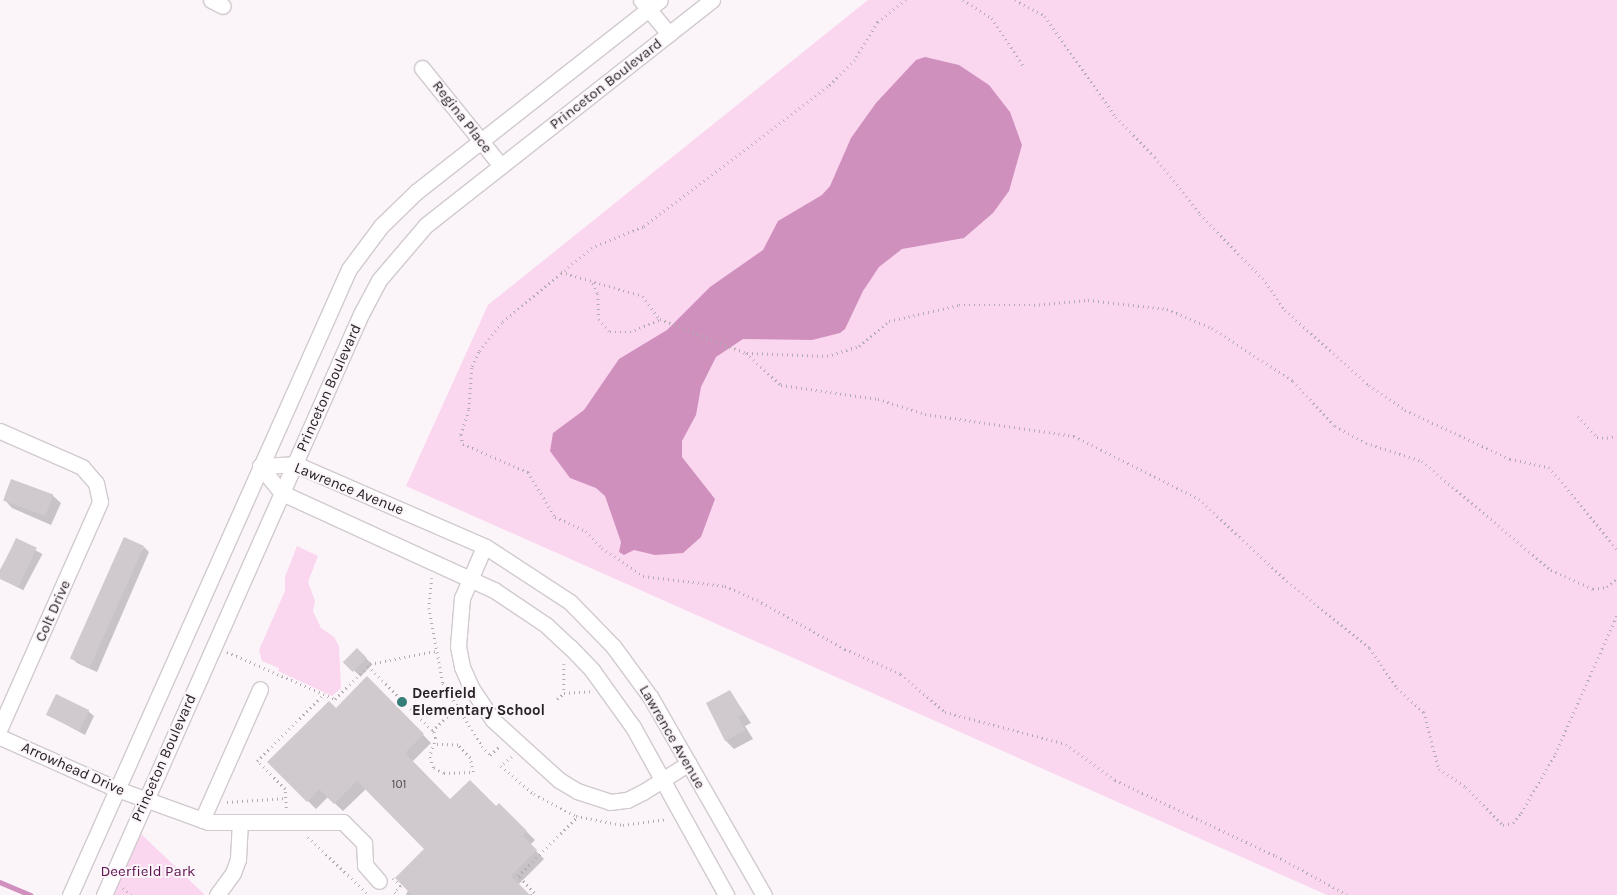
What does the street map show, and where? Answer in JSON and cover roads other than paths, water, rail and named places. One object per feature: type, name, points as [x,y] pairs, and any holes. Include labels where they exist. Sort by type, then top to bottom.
[{"type":"street","name":"Princeton Boulevard","points":[[104,895],[361,314],[379,280],[426,225],[712,0]]},
{"type":"street","name":"Princeton Boulevard","points":[[70,895],[337,293],[363,249],[399,207],[650,3]]},
{"type":"street","points":[[650,3],[668,34]]},
{"type":"street","name":"Regina Place","points":[[422,68],[501,166]]},
{"type":"street","name":"Colt Drive","points":[[0,431],[82,467],[91,475],[100,492],[98,511],[0,728]]},
{"type":"street","name":"Lawrence Avenue","points":[[260,466],[295,464],[484,547],[543,582],[590,620],[641,682],[764,895]]},
{"type":"street","name":"Lawrence Avenue","points":[[260,466],[282,493],[470,578],[518,605],[546,625],[592,670],[633,727],[726,895]]},
{"type":"street","points":[[484,547],[462,598],[458,646],[462,667],[472,689],[493,720],[559,780],[596,798],[610,802],[627,800],[688,763]]},
{"type":"street","points":[[202,820],[260,689]]},
{"type":"street","name":"Arrowhead Drive","points":[[0,737],[117,789],[202,820],[240,824],[343,822],[364,843],[365,865],[385,878]]},
{"type":"street","points":[[217,895],[233,873],[238,859],[240,824]]},
{"type":"waterway","points":[[0,882],[30,895]]},
{"type":"place","name":"Deerfield Elementary School","points":[[402,702]]},
{"type":"park label","name":"Deerfield Park","points":[[148,872]]}]
